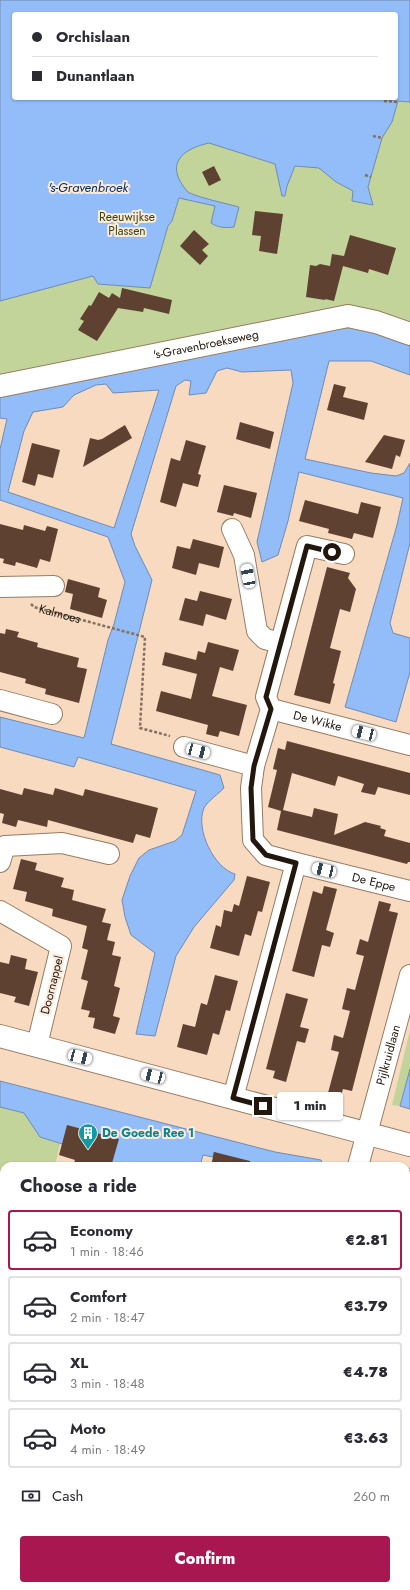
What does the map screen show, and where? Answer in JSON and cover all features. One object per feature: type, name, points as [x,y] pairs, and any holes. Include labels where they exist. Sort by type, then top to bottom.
[{"type":"street","name":"'s-Gravenbroekseweg","points":[[0,386],[348,316],[376,322],[410,334]]},
{"type":"street","points":[[232,529],[244,555],[258,631],[265,639],[281,643]]},
{"type":"street","points":[[271,709],[266,697],[307,546],[344,554]]},
{"type":"street","name":"Kalmoes","points":[[8,587],[54,586]]},
{"type":"street","points":[[0,700],[52,714]]},
{"type":"street","name":"De Wikke","points":[[271,709],[410,745]]},
{"type":"street","name":"De Eppe","points":[[271,709],[254,766],[251,788],[253,840],[266,855],[410,891]]},
{"type":"street","points":[[184,748],[254,766]]},
{"type":"street","points":[[0,862],[4,846],[62,843],[109,854]]},
{"type":"street","points":[[233,1098],[296,863]]},
{"type":"street","name":"Doornappel","points":[[0,911],[61,946],[37,1045]]},
{"type":"street","name":"Pijlkruidlaan","points":[[359,1162],[410,975]]},
{"type":"street","points":[[0,1036],[367,1135],[410,1145]]},
{"type":"path","points":[[384,101],[398,102]]},
{"type":"path","points":[[374,136],[382,138]]},
{"type":"path","points":[[365,175],[371,176]]},
{"type":"path","name":"Kalmoes","points":[[8,587],[34,608],[145,637],[140,728],[173,737],[184,748]]},
{"type":"green space","name":"Reeuwijkse Plassen","points":[[0,0],[410,0],[410,327],[355,305],[0,379]]},
{"type":"green space","points":[[410,1030],[410,1069],[400,1106],[392,1105]]},
{"type":"green space","points":[[0,1106],[24,1113],[40,1137],[60,1144],[56,1162],[0,1162]]},
{"type":"water","name":"'s-Gravenbroek","points":[[0,0],[410,0],[410,102],[398,101],[392,122],[382,138],[368,187],[373,205],[352,201],[353,191],[336,182],[319,168],[295,166],[287,186],[285,196],[282,196],[275,164],[209,143],[195,147],[184,154],[179,159],[177,171],[180,181],[188,192],[239,207],[234,227],[222,227],[211,223],[215,206],[179,198],[172,221],[168,226],[150,288],[98,284],[93,276],[0,301]]},
{"type":"water","points":[[360,324],[410,346],[410,375],[371,361],[329,361],[305,459],[371,473],[396,476],[404,473],[410,463],[410,543],[390,623],[393,633],[410,638],[410,672],[396,722],[345,707],[397,525],[403,498],[299,472],[288,521],[278,555],[262,562],[257,542],[293,383],[291,370],[242,372],[227,368],[217,371],[206,393],[189,395],[191,381],[185,380],[176,386],[131,534],[135,546],[152,580],[111,744],[220,775],[224,788],[204,808],[202,826],[208,847],[214,856],[227,870],[235,874],[234,880],[194,927],[176,956],[155,1036],[136,1034],[155,953],[131,935],[125,917],[122,900],[130,876],[139,858],[149,850],[175,841],[182,835],[196,791],[78,757],[74,767],[0,747],[0,717],[84,738],[108,640],[114,624],[125,582],[108,537],[0,500],[0,449],[7,419],[0,418],[0,395]],"holes":[[[106,384],[113,393],[159,390],[114,528],[8,492],[24,431],[33,412],[63,407],[74,395],[96,385]]]},
{"type":"water","points":[[410,1069],[410,1109],[400,1106]]},
{"type":"water","points":[[0,1081],[275,1152],[321,1160],[322,1162],[236,1162],[214,1152],[213,1157],[203,1155],[201,1162],[112,1162],[118,1139],[62,1144],[40,1137],[24,1113],[0,1107]]},
{"type":"building","points":[[214,166],[221,180],[209,186],[202,172]]},
{"type":"building","points":[[255,211],[283,214],[277,254],[259,251],[261,236],[252,235]]},
{"type":"building","points":[[194,230],[209,244],[202,250],[208,256],[200,265],[180,246]]},
{"type":"building","points":[[350,235],[396,248],[388,275],[369,269],[368,273],[343,266],[334,301],[306,297],[310,265],[316,266],[320,264],[330,266],[332,254],[344,256]]},
{"type":"building","points":[[122,288],[172,300],[169,314],[144,308],[143,312],[118,308],[97,341],[78,330],[84,321],[80,319],[89,305],[91,306],[99,292],[109,298],[112,293],[120,298]]},
{"type":"building","points":[[334,384],[346,387],[343,397],[368,403],[364,420],[327,410]]},
{"type":"building","points":[[240,422],[274,432],[270,449],[236,439]]},
{"type":"building","points":[[125,425],[132,438],[83,467],[90,438],[98,440],[102,439]]},
{"type":"building","points":[[384,435],[405,440],[400,457],[396,455],[392,469],[365,462]]},
{"type":"building","points":[[186,440],[206,446],[198,474],[201,475],[198,487],[183,483],[176,507],[160,502],[171,458],[180,461]]},
{"type":"building","points":[[32,443],[60,450],[53,478],[38,474],[35,486],[22,482]]},
{"type":"building","points":[[224,485],[257,493],[251,518],[234,513],[233,516],[217,512]]},
{"type":"building","points":[[305,500],[358,514],[361,502],[381,507],[373,538],[354,533],[352,539],[328,533],[329,529],[299,521]]},
{"type":"building","points":[[0,524],[23,530],[24,525],[45,531],[47,526],[58,529],[50,562],[40,559],[37,568],[16,562],[15,566],[3,563],[4,559],[0,558]]},
{"type":"building","points":[[193,539],[224,547],[219,568],[199,563],[196,575],[172,568],[177,546],[190,549]]},
{"type":"building","points":[[327,567],[350,573],[348,578],[356,589],[350,612],[340,609],[330,648],[341,651],[333,683],[335,684],[330,704],[294,695]]},
{"type":"building","points":[[68,579],[100,588],[98,597],[107,600],[102,618],[70,609],[73,594],[65,592]]},
{"type":"building","points":[[200,591],[232,599],[226,620],[206,614],[203,626],[179,620],[185,598],[197,601]]},
{"type":"building","points":[[6,629],[19,632],[17,637],[38,643],[37,647],[79,658],[77,667],[87,669],[79,703],[45,694],[46,689],[25,683],[26,679],[0,672],[0,633],[5,634]]},
{"type":"building","points":[[208,642],[239,650],[233,671],[220,667],[212,696],[247,705],[239,736],[220,731],[218,737],[206,734],[208,725],[156,711],[161,691],[191,699],[197,674],[162,665],[165,652],[196,660],[198,651],[205,653]]},
{"type":"building","points":[[287,741],[410,773],[410,795],[378,787],[375,795],[361,792],[364,784],[338,776],[335,786],[292,773],[283,810],[312,817],[314,808],[338,814],[334,835],[365,822],[381,826],[380,828],[386,830],[384,836],[410,843],[410,862],[407,864],[277,830],[281,811],[268,807],[277,770],[273,769],[278,748],[285,750]]},
{"type":"building","points":[[24,788],[53,795],[55,788],[83,796],[85,789],[158,808],[150,838],[136,834],[133,843],[48,820],[47,827],[18,820],[16,827],[2,823],[4,814],[0,813],[0,789],[22,795]]},
{"type":"building","points":[[21,859],[37,863],[35,870],[64,878],[61,887],[74,890],[72,900],[106,909],[102,922],[111,924],[107,940],[115,942],[112,955],[121,957],[114,986],[120,988],[113,1016],[120,1018],[115,1034],[93,1028],[95,1018],[88,1017],[90,1011],[81,1009],[88,981],[81,979],[88,950],[82,948],[87,926],[52,916],[53,909],[25,901],[27,892],[13,889]]},
{"type":"building","points":[[247,876],[270,882],[262,912],[258,911],[251,936],[245,934],[239,956],[210,948],[216,925],[221,927],[224,910],[232,912],[234,904],[239,906]]},
{"type":"building","points":[[324,886],[337,889],[326,930],[334,933],[330,947],[322,945],[314,977],[292,971],[313,891],[322,894]]},
{"type":"building","points":[[379,901],[391,904],[389,911],[398,913],[352,1091],[343,1089],[341,1096],[328,1093],[339,1052],[331,1050],[334,1035],[343,1038],[350,1011],[342,1009],[347,988],[355,990],[364,956],[356,954],[360,939],[368,942]]},
{"type":"building","points":[[11,955],[27,959],[25,969],[38,972],[29,1006],[14,1002],[16,997],[0,993],[0,962],[9,964]]},
{"type":"building","points":[[215,975],[238,981],[230,1011],[226,1010],[219,1035],[213,1033],[207,1055],[177,1047],[183,1024],[195,1027],[201,1003],[207,1005]]},
{"type":"building","points":[[286,993],[308,999],[300,1027],[309,1029],[305,1043],[297,1041],[286,1082],[273,1078],[275,1071],[266,1069]]},
{"type":"building","name":"De Goede Ree 1","points":[[67,1125],[119,1139],[112,1162],[74,1162],[75,1160],[59,1155]]},
{"type":"building","points":[[214,1152],[250,1161],[250,1162],[212,1162]]},
{"type":"place","name":"De Goede Ree 1","points":[[88,1150]]},
{"type":"route","points":[[263,1106],[233,1098],[296,863],[266,855],[253,840],[251,788],[254,766],[271,709],[266,697],[307,546],[332,552]]}]
